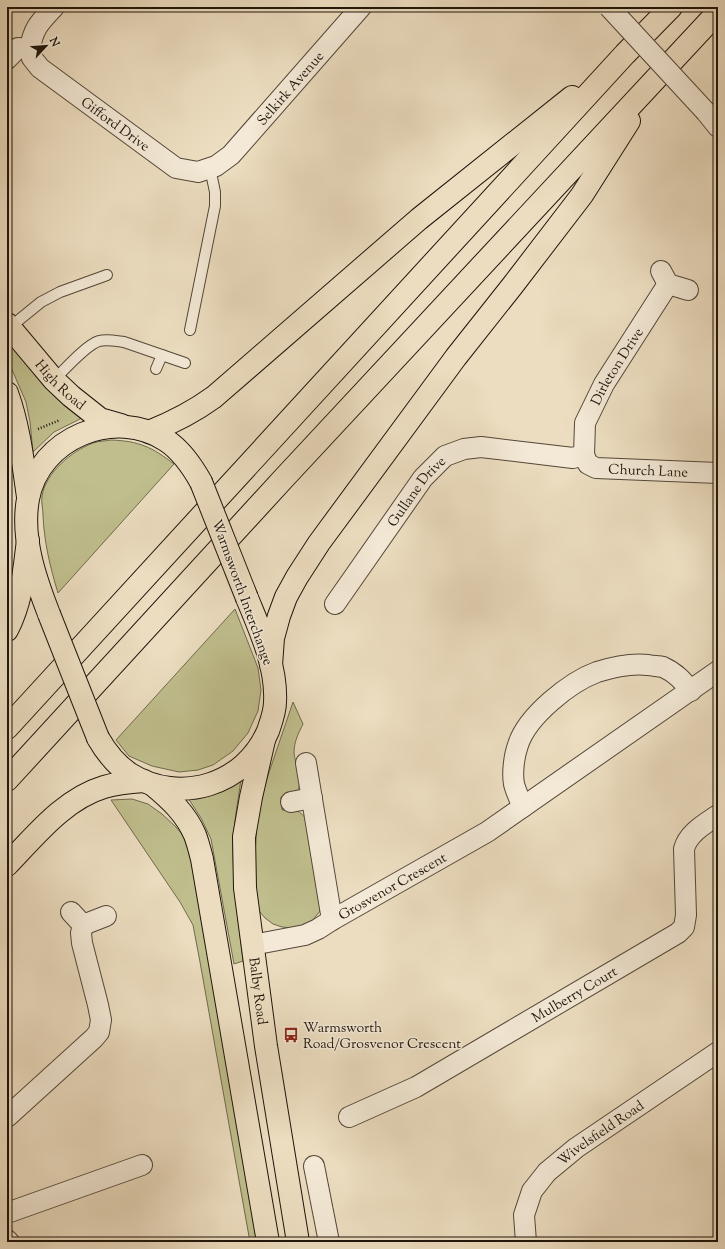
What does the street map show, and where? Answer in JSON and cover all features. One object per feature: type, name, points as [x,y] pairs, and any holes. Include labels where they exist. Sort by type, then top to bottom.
[{"type":"main road","points":[[7,728],[625,54],[671,7]]},
{"type":"main road","points":[[7,780],[279,483],[718,12]]},
{"type":"main road","points":[[149,432],[177,421],[214,397],[419,218],[625,54]]},
{"type":"main road","points":[[271,665],[274,638],[279,616],[286,597],[319,543],[456,357],[582,195],[659,74]]},
{"type":"main road","name":"High Road","points":[[8,327],[54,380],[80,404],[100,419],[128,427]]},
{"type":"main road","points":[[7,392],[13,408],[19,436],[28,498]]},
{"type":"main road","name":"Warmsworth Interchange","points":[[106,427],[128,427],[149,432],[166,440],[180,452],[192,466],[201,482],[266,646],[275,684],[275,704],[271,723],[264,740],[253,756],[240,768],[225,778],[208,785],[190,789],[171,788],[148,783],[117,764],[106,752],[98,738],[37,585],[32,564],[26,519],[28,498],[35,477],[48,458],[64,443],[84,432],[106,427]]},
{"type":"main road","points":[[7,630],[17,607],[21,591],[28,540]]},
{"type":"main road","name":"Balby Road","points":[[264,740],[251,797],[244,837],[245,888],[268,1054],[298,1242]]},
{"type":"main road","points":[[7,865],[61,811],[75,801],[103,788],[118,784],[148,783],[168,797],[182,812],[195,836],[202,859],[268,1242]]},
{"type":"street","points":[[7,59],[18,48],[30,49],[32,37],[38,24],[54,7]]},
{"type":"street","name":"Selkirk Avenue","points":[[213,167],[231,155],[361,7]]},
{"type":"street","points":[[609,7],[712,119]]},
{"type":"street","name":"Gifford Drive","points":[[30,49],[32,58],[40,68],[176,168],[198,172],[213,167]]},
{"type":"street","name":"Dirleton Drive","points":[[584,455],[585,423],[604,384],[665,277],[688,290]]},
{"type":"street","name":"Gullane Drive","points":[[334,604],[355,589],[423,478],[445,456],[464,449],[481,448],[573,458],[584,455]]},
{"type":"street","name":"Church Lane","points":[[584,455],[588,464],[596,468],[718,473]]},
{"type":"street","points":[[523,807],[514,784],[514,761],[518,744],[527,726],[544,707],[573,684],[596,673],[619,666],[640,664],[662,667],[678,675],[690,691]]},
{"type":"street","name":"Grosvenor Crescent","points":[[252,945],[304,935],[487,832],[718,671]]},
{"type":"street","points":[[306,763],[332,920]]},
{"type":"street","points":[[291,802],[312,798]]},
{"type":"street","name":"Mulberry Court","points":[[349,1117],[416,1087],[678,933],[684,928],[686,915],[684,849],[686,841],[693,833],[718,815]]},
{"type":"street","points":[[7,1117],[94,1038],[98,1032],[101,1020],[77,918],[106,916]]},
{"type":"street","name":"Wivelsfield Road","points":[[526,1242],[524,1215],[532,1191],[547,1172],[576,1148],[718,1052]]},
{"type":"street","points":[[7,1213],[142,1165]]},
{"type":"street","points":[[314,1166],[329,1242]]},
{"type":"lane","points":[[190,330],[216,206],[213,167]]},
{"type":"lane","points":[[8,327],[41,302],[60,292],[107,274]]},
{"type":"lane","points":[[54,380],[90,345],[99,341],[124,342],[185,364]]},
{"type":"lane","points":[[156,369],[162,355]]},
{"type":"path","points":[[19,436],[71,416],[80,404]]},
{"type":"shaded area","points":[[7,337],[50,392],[70,410],[82,418],[54,432],[33,452],[26,402],[7,358]]},
{"type":"shaded area","points":[[111,440],[130,442],[145,446],[159,453],[174,464],[58,593],[46,544],[42,501],[44,487],[54,471],[77,451],[93,443]]},
{"type":"shaded area","points":[[7,477],[9,565],[7,596]]},
{"type":"shaded area","points":[[235,609],[258,668],[261,690],[258,711],[248,733],[233,751],[213,765],[198,770],[179,772],[152,766],[129,756],[116,740]]},
{"type":"shaded area","points":[[293,702],[303,724],[294,749],[300,784],[296,792],[291,795],[281,797],[282,810],[298,811],[306,819],[320,902],[320,911],[312,921],[294,928],[282,927],[273,924],[265,918],[259,911],[255,886],[257,823],[262,793]]},
{"type":"shaded area","points":[[241,779],[233,841],[233,864],[243,961],[234,964],[211,839],[201,818],[188,798]]},
{"type":"shaded area","points":[[132,799],[148,804],[162,814],[186,839],[191,851],[258,1242],[250,1242],[193,925],[180,902],[111,800]]},
{"type":"place","name":"Warmsworth Road/Grosvenor Crescent","points":[[291,1035]]}]
